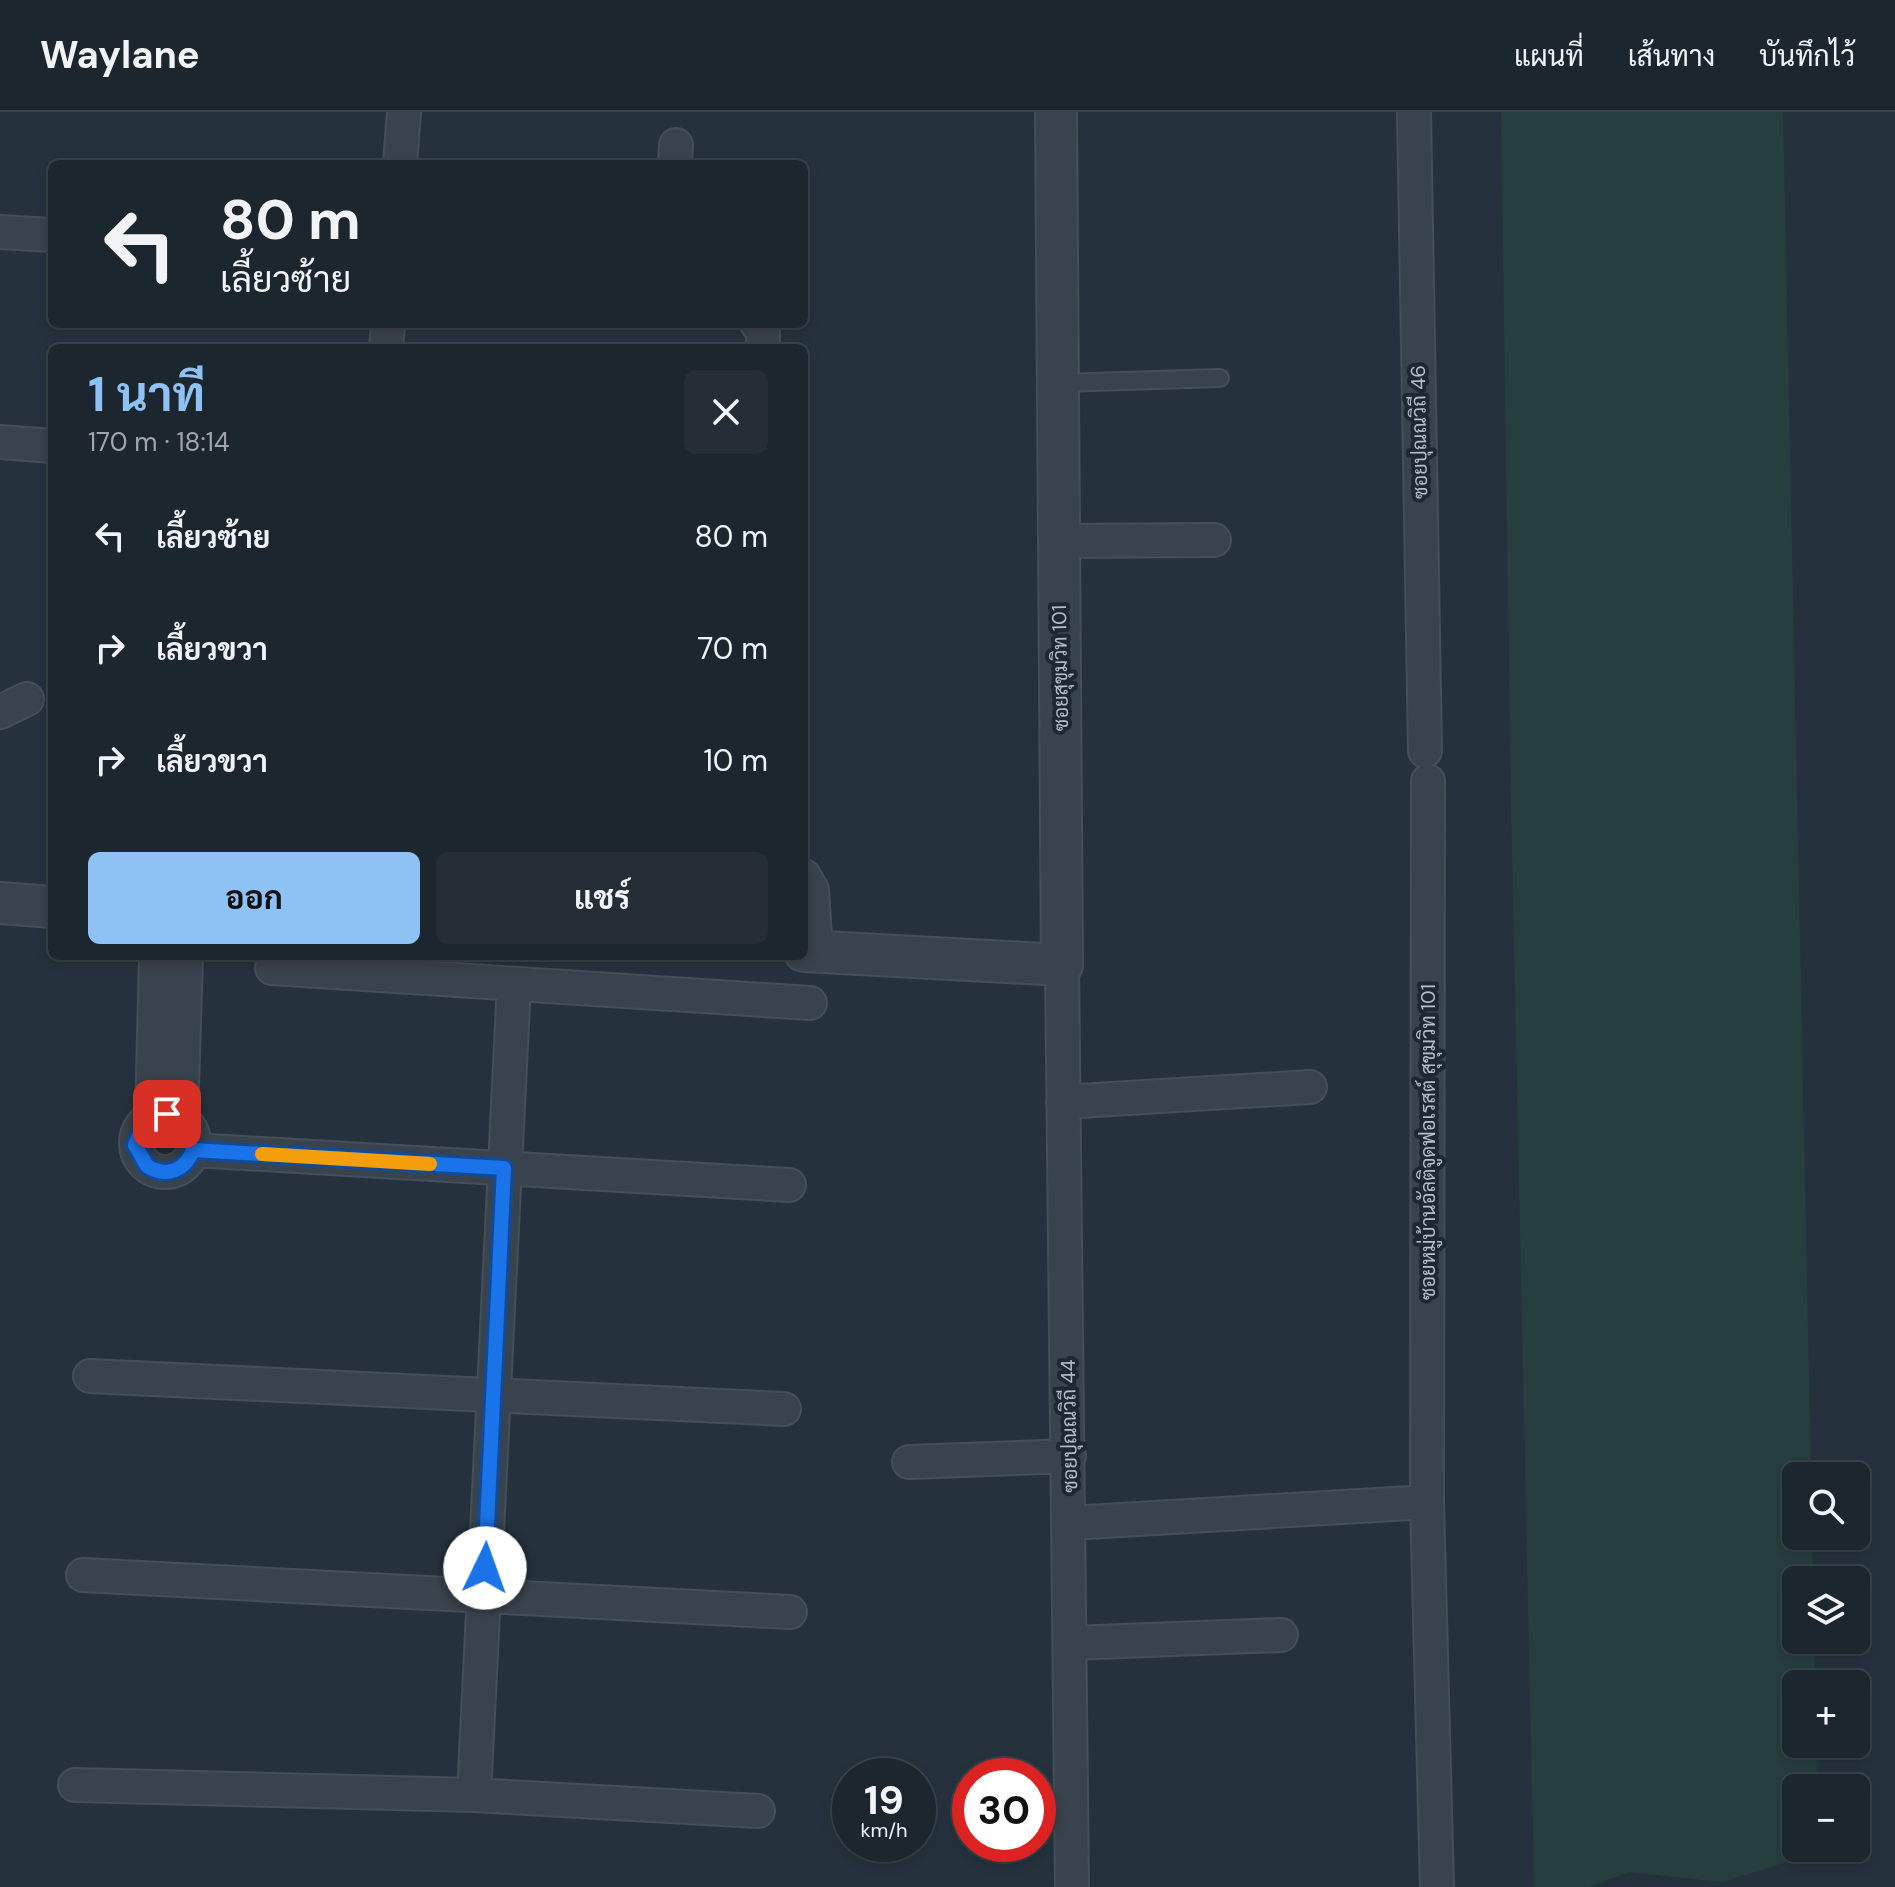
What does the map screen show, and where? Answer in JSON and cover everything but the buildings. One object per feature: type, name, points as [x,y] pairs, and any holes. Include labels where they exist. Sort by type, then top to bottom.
[{"type":"street","points":[[400,160],[404,112]]},
{"type":"street","name":"ซอยสุขุมวิท 101","points":[[1056,112],[1062,965]]},
{"type":"street","name":"ซอยปุณณวิถี 46","points":[[1414,112],[1426,766]]},
{"type":"street","points":[[0,232],[48,235]]},
{"type":"street","points":[[0,442],[48,446]]},
{"type":"street","points":[[1059,541],[1214,540]]},
{"type":"street","name":"ซอยหมู่บ้านอัลติจูดฟอเรสต์ สุขุมวิท 101","points":[[1426,766],[1427,1502],[1437,1887]]},
{"type":"street","points":[[808,883],[812,890],[810,951],[1062,965]]},
{"type":"street","points":[[0,903],[48,907]]},
{"type":"street","points":[[157,960],[169,1044]]},
{"type":"street","points":[[167,1118],[169,1044],[185,960]]},
{"type":"street","name":"ซอยปุณณวิถี 44","points":[[1062,965],[1072,1887]]},
{"type":"street","points":[[272,968],[810,1003]]},
{"type":"street","points":[[474,1795],[514,984]]},
{"type":"street","points":[[1063,1102],[1310,1087]]},
{"type":"street","points":[[167,1118],[192,1133],[193,1150],[186,1164],[171,1172],[147,1166],[135,1145],[140,1129],[167,1118]]},
{"type":"street","points":[[193,1150],[789,1185]]},
{"type":"street","points":[[90,1376],[784,1409]]},
{"type":"street","points":[[909,1462],[1069,1456]]},
{"type":"street","points":[[1070,1523],[1427,1502]]},
{"type":"street","points":[[83,1575],[790,1612]]},
{"type":"street","points":[[1071,1643],[1281,1635]]},
{"type":"street","points":[[75,1785],[474,1795],[758,1811]]},
{"type":"lane","points":[[1057,383],[1220,378]]},
{"type":"green space","points":[[1501,112],[1783,112],[1811,1462],[1782,1462],[1782,1550],[1812,1550],[1813,1566],[1782,1566],[1782,1654],[1814,1654],[1815,1670],[1782,1670],[1782,1758],[1816,1758],[1817,1774],[1782,1774],[1782,1862],[1787,1862],[1722,1882],[1628,1872],[1590,1887],[1534,1887],[1511,805]]},
{"type":"slow traffic","points":[[262,1154],[430,1164]]},
{"type":"route","points":[[167,1114],[145,1122],[136,1136],[135,1145],[147,1166],[162,1172],[171,1172],[186,1164],[193,1150],[504,1168],[485,1568]]}]
